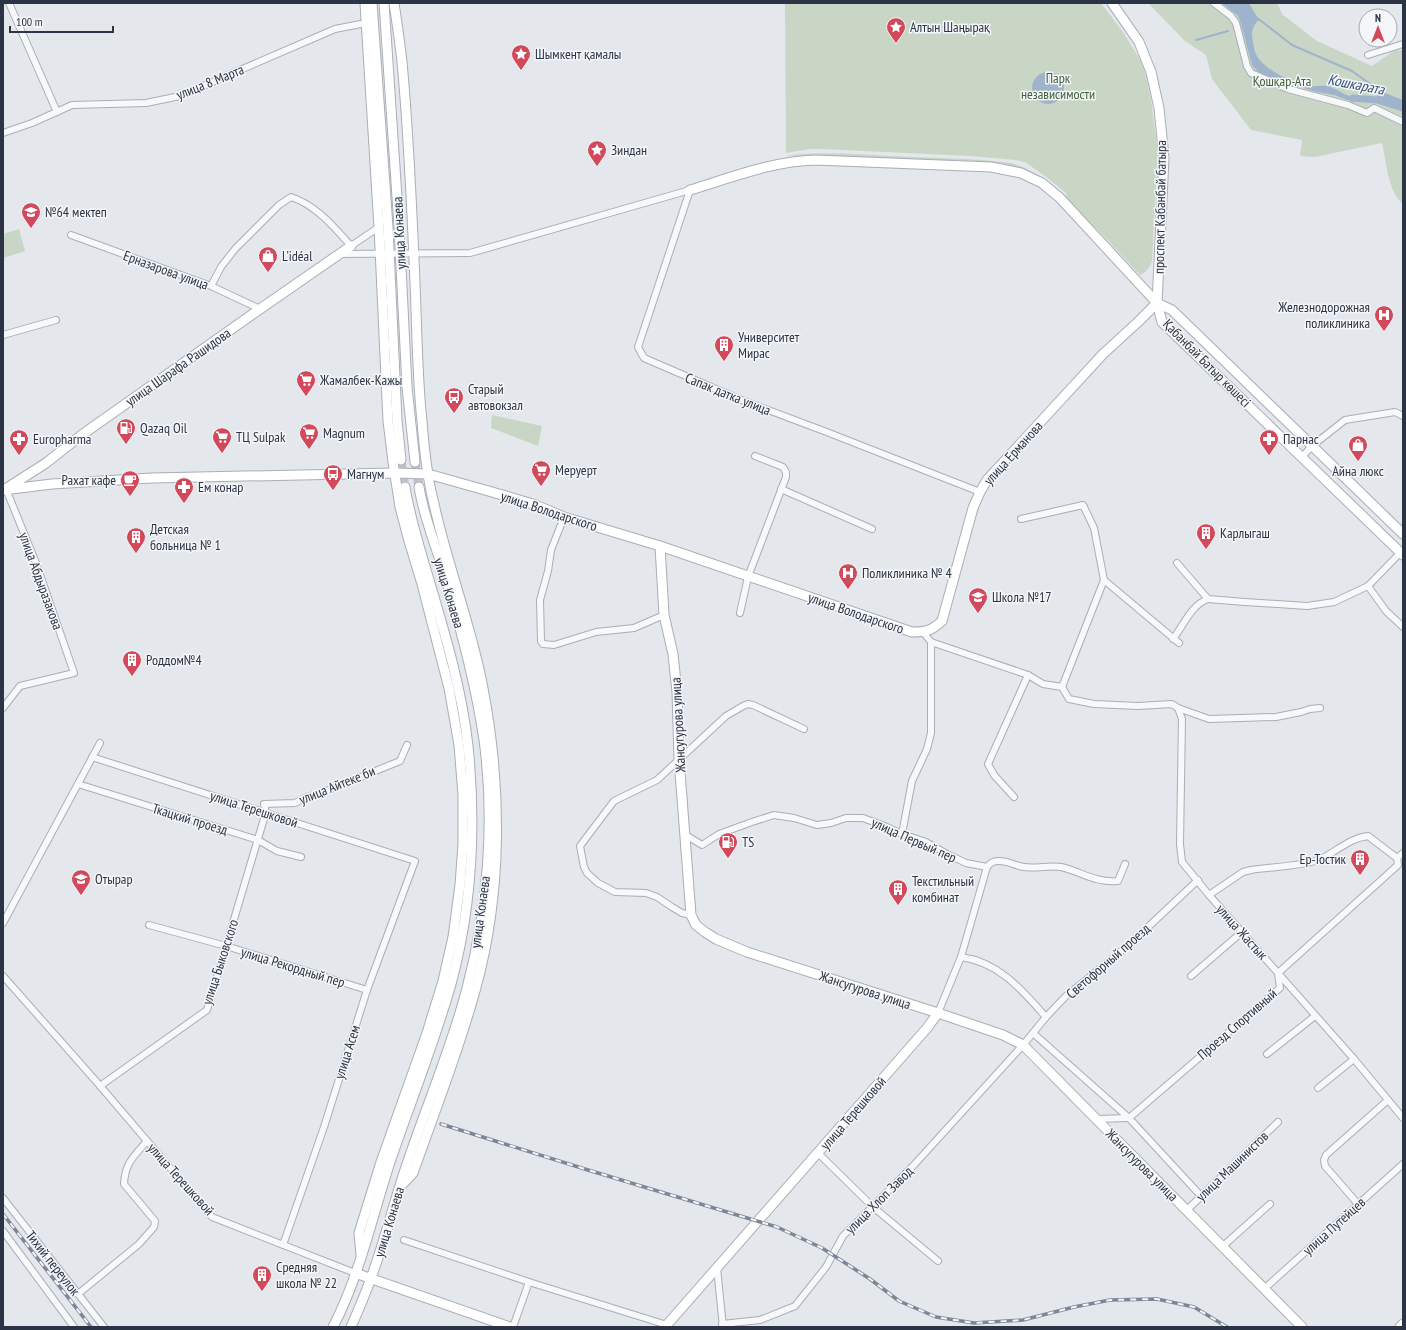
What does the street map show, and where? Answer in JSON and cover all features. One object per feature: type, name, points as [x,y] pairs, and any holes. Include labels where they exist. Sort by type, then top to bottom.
[{"type":"main road","points":[[361,1255],[360,1233],[382,1162],[427,1033],[443,981],[454,929],[460,885],[464,795],[449,688],[422,584],[408,541],[400,506],[388,421],[385,254],[379,227],[365,3]]},
{"type":"main road","name":"улица Конаева","points":[[372,3],[380,103],[385,254],[396,420],[401,460]]},
{"type":"main road","name":"улица Конаева","points":[[384,3],[399,227],[399,254],[407,387],[415,462]]},
{"type":"main road","name":"улица Конаева","points":[[394,3],[402,59],[414,254],[421,418],[428,474],[441,532],[471,641],[484,696],[492,741],[496,786],[496,845],[493,889],[486,942],[475,990],[458,1044],[413,1173],[399,1188]]},
{"type":"main road","name":"проспект Кабанбай батыра","points":[[1112,3],[1140,42],[1151,72],[1159,108],[1164,158],[1157,303]]},
{"type":"main road","points":[[690,190],[780,163],[797,160],[991,167],[1021,173],[1042,183],[1060,198],[1157,303]]},
{"type":"main road","name":"улица Шарафа Рашидова","points":[[4,490],[46,463],[83,434],[351,246]]},
{"type":"main road","name":"Қабанбай Батыр көшесі","points":[[1157,303],[1172,310],[1403,534]]},
{"type":"main road","name":"Қабанбай Батыр көшесі","points":[[1157,303],[1162,322],[1402,554]]},
{"type":"main road","name":"улица Ерманова","points":[[923,632],[932,629],[942,621],[973,508],[987,480],[1103,354],[1157,303]]},
{"type":"main road","name":"улица Володарского","points":[[4,490],[52,484],[152,478],[395,472],[428,474],[533,504],[564,517],[660,546],[912,632],[923,632]]},
{"type":"main road","name":"улица Конаева","points":[[334,1327],[356,1273],[389,1164],[435,1036],[451,984],[469,886],[472,844],[472,795],[468,744],[457,686],[408,505],[405,487]]},
{"type":"main road","name":"улица Конаева","points":[[351,1327],[371,1279],[399,1188],[467,988],[478,941],[485,888],[488,844],[488,794],[485,749],[474,683],[446,578],[421,502],[418,487]]},
{"type":"main road","name":"Жансугурова улица","points":[[660,546],[664,615],[671,643],[677,692],[679,759],[691,915],[696,925],[716,939],[747,952],[938,1013],[1003,1035],[1023,1045],[1302,1327]]},
{"type":"main road","name":"улица Терешковой","points":[[666,1326],[927,1028],[938,1013]]},
{"type":"main road","name":"улица Терешковой","points":[[356,1273],[512,1327]]},
{"type":"main road","points":[[1400,1327],[1403,1324]]},
{"type":"street","points":[[9,3],[56,112]]},
{"type":"street","points":[[1214,3],[1231,16],[1236,23],[1247,66],[1251,73],[1288,90],[1348,105],[1367,113],[1374,108],[1403,122]]},
{"type":"street","name":"улица 8 Марта","points":[[3,133],[32,123],[72,105],[146,103],[180,96],[335,28],[366,23]]},
{"type":"street","points":[[1368,55],[1403,44]]},
{"type":"street","points":[[339,254],[470,254],[690,190]]},
{"type":"street","name":"Сапак датка улица","points":[[690,190],[638,346],[644,358],[739,399],[980,492]]},
{"type":"street","points":[[211,286],[221,267],[235,248],[279,205],[291,197],[301,201],[328,220],[351,246],[379,227]]},
{"type":"street","name":"Ерназарова улица","points":[[70,235],[211,286],[260,309]]},
{"type":"street","points":[[3,336],[56,320]]},
{"type":"street","points":[[1302,457],[1312,446],[1345,420],[1396,412],[1403,416]]},
{"type":"street","points":[[740,613],[748,577],[786,477],[785,469],[755,456]]},
{"type":"street","points":[[781,489],[872,529]]},
{"type":"street","name":"улица Абдыразакова","points":[[3,708],[20,686],[74,673],[36,563],[4,490]]},
{"type":"street","points":[[1021,519],[1083,505],[1094,528],[1104,580],[1062,687]]},
{"type":"street","points":[[564,517],[551,550],[548,571],[540,600],[541,641],[543,644],[554,645],[596,632],[634,628],[664,615]]},
{"type":"street","points":[[1104,580],[1176,641],[1193,610],[1200,602],[1208,599],[1307,606],[1334,602],[1368,586],[1402,554]]},
{"type":"street","points":[[1177,563],[1208,599]]},
{"type":"street","points":[[1368,586],[1386,611],[1403,627]]},
{"type":"street","name":"улица Володарского","points":[[923,632],[931,642]]},
{"type":"street","points":[[902,834],[912,781],[926,749],[931,733],[931,642],[1028,675],[1043,684],[1062,687]]},
{"type":"street","points":[[1014,797],[994,775],[988,764],[1028,675]]},
{"type":"street","points":[[1062,687],[1069,699],[1094,704],[1138,706],[1172,704],[1178,708],[1209,719],[1276,717],[1320,708]]},
{"type":"street","points":[[691,915],[682,913],[657,897],[646,893],[615,892],[598,883],[587,873],[582,860],[580,846],[614,801],[657,780],[726,716],[748,704],[804,729]]},
{"type":"street","name":"улица Жастык","points":[[1178,708],[1182,719],[1180,844],[1182,862],[1209,895],[1354,1059],[1403,1118]]},
{"type":"street","points":[[3,923],[100,743]]},
{"type":"street","name":"улица Айтеке би","points":[[266,812],[264,804],[295,803],[400,761],[407,745]]},
{"type":"street","name":"улица Терешковой","points":[[92,757],[415,861]]},
{"type":"street","name":"Ткацкий проезд","points":[[78,784],[258,840],[277,851],[301,857]]},
{"type":"street","name":"улица Быковского","points":[[100,1086],[207,1010],[266,812]]},
{"type":"street","name":"улица Первый пер","points":[[684,834],[702,845],[719,834],[774,815],[794,818],[817,825],[831,823],[846,818],[864,818],[902,834],[926,842],[966,863],[987,867]]},
{"type":"street","points":[[1209,895],[1243,872],[1309,863],[1321,859],[1359,837],[1368,836],[1396,858]]},
{"type":"street","name":"Проезд Спортивный","points":[[1129,1118],[1280,988],[1278,973],[1398,865],[1396,858],[1403,853]]},
{"type":"street","name":"улица Асем","points":[[283,1245],[324,1127],[367,990],[415,861]]},
{"type":"street","points":[[987,867],[990,863],[997,861],[1005,861],[1031,868],[1053,866],[1107,882],[1118,881],[1125,864]]},
{"type":"street","name":"улица Терешковой","points":[[938,1013],[961,957],[987,867]]},
{"type":"street","name":"Светофорный проезд","points":[[1023,1045],[1066,996],[1130,944],[1198,880]]},
{"type":"street","name":"улица Рекордный пер","points":[[149,925],[226,946],[367,990]]},
{"type":"street","points":[[1192,976],[1242,932]]},
{"type":"street","points":[[961,957],[982,963],[1004,974],[1018,986],[1046,1017]]},
{"type":"street","name":"улица Терешковой","points":[[3,976],[100,1086],[212,1217],[356,1273]]},
{"type":"street","points":[[1267,1054],[1315,1016]]},
{"type":"street","points":[[1033,1033],[1129,1118],[1201,1196]]},
{"type":"street","name":"улица Хлоп Завод","points":[[722,1326],[760,1320],[795,1306],[826,1268],[843,1236],[913,1166],[1023,1045]]},
{"type":"street","points":[[1318,1088],[1354,1059]]},
{"type":"street","points":[[1358,1204],[1325,1166],[1324,1160],[1326,1155],[1388,1100]]},
{"type":"street","points":[[1096,1119],[1129,1118]]},
{"type":"street","name":"улица Машинистов","points":[[1186,1210],[1278,1122]]},
{"type":"street","points":[[78,1294],[139,1244],[154,1227],[155,1221],[124,1184],[125,1172],[133,1156],[147,1141]]},
{"type":"street","points":[[818,1153],[872,1207],[938,1261]]},
{"type":"street","name":"улица Путейцев","points":[[1264,1289],[1403,1164]]},
{"type":"street","name":"Тихий переулок","points":[[3,1198],[104,1327]]},
{"type":"street","points":[[1222,1247],[1270,1204]]},
{"type":"street","points":[[4,1234],[74,1327]]},
{"type":"street","points":[[404,1240],[666,1326]]},
{"type":"street","points":[[717,1268],[722,1326]]},
{"type":"street","points":[[512,1327],[529,1282]]},
{"type":"green space","name":"Парк независимости","points":[[785,3],[1101,3],[1123,32],[1141,61],[1151,100],[1158,152],[1152,261],[1148,270],[1140,275],[1068,200],[1034,174],[1019,167],[975,161],[785,156],[798,154],[838,153],[966,159],[1011,163],[1033,172],[1065,196],[1067,194],[1025,162],[1016,160],[970,156],[821,149],[810,149],[786,153]]},
{"type":"green space","name":"Қошқар-Ата","points":[[1148,3],[1277,3],[1283,15],[1317,41],[1372,66],[1395,50],[1403,50],[1403,204],[1394,191],[1388,176],[1382,143],[1315,157],[1300,156],[1302,140],[1251,130],[1212,79],[1206,55],[1185,41]]},
{"type":"green space","points":[[19,229],[25,251],[3,258],[3,234]]},
{"type":"green space","points":[[492,415],[542,426],[538,446],[491,428]]},
{"type":"water","points":[[1222,3],[1248,3],[1250,5],[1259,20],[1253,27],[1252,39],[1254,49],[1259,59],[1268,68],[1289,80],[1303,85],[1327,86],[1347,95],[1362,98],[1359,101],[1353,102],[1334,95],[1317,92],[1260,74],[1252,65],[1238,16]]},
{"type":"water","points":[[1045,72],[1051,72],[1060,76],[1064,88],[1060,100],[1051,104],[1045,104],[1036,100],[1032,91],[1032,85],[1036,76]]},
{"type":"water","points":[[1380,91],[1403,100],[1403,112],[1377,100]]},
{"type":"waterway","points":[[1256,17],[1292,45],[1352,71],[1380,91],[1377,100]]},
{"type":"waterway","points":[[1196,40],[1228,31]]},
{"type":"waterway","name":"Кошкарата","points":[[1353,98],[1377,100],[1403,108]]},
{"type":"tunnel","points":[[401,460],[405,487]]},
{"type":"tunnel","points":[[415,462],[419,487]]},
{"type":"railway","points":[[441,1124],[777,1227],[822,1248],[870,1279],[899,1301],[936,1317],[974,1323],[1023,1320],[1074,1307],[1110,1300],[1157,1299],[1194,1307],[1227,1327]]},
{"type":"railway","points":[[3,1214],[91,1327]]},
{"type":"place","name":"Алтын Шаңырақ","points":[[896,44]]},
{"type":"place","name":"Шымкент қамалы","points":[[521,71]]},
{"type":"place","name":"Зиндан","points":[[597,167]]},
{"type":"place","name":"№64 мектеп","points":[[31,229]]},
{"type":"place","name":"L’idéal","points":[[268,273]]},
{"type":"place","name":"Железнодорожная поликлиника","points":[[1384,332]]},
{"type":"place","name":"Университет Мирас","points":[[724,362]]},
{"type":"place","name":"Жамалбек-Кажы","points":[[306,397]]},
{"type":"place","name":"Старый автовокзал","points":[[454,414]]},
{"type":"place","name":"Qazaq Oil","points":[[126,445]]},
{"type":"place","name":"Magnum","points":[[309,450]]},
{"type":"place","name":"ТЦ Sulpak","points":[[222,454]]},
{"type":"place","name":"Europharma","points":[[19,456]]},
{"type":"place","name":"Парнас","points":[[1269,456]]},
{"type":"place","name":"Айна люкс","points":[[1358,462]]},
{"type":"place","name":"Меруерт","points":[[541,487]]},
{"type":"place","name":"Магнум","points":[[333,491]]},
{"type":"place","name":"Рахат кафе","points":[[130,497]]},
{"type":"place","name":"Ем конар","points":[[184,504]]},
{"type":"place","name":"Карлыгаш","points":[[1206,550]]},
{"type":"place","name":"Детская больница № 1","points":[[136,554]]},
{"type":"place","name":"Поликлиника № 4","points":[[848,590]]},
{"type":"place","name":"Школа №17","points":[[978,614]]},
{"type":"place","name":"Роддом№4","points":[[132,677]]},
{"type":"place","name":"TS","points":[[728,859]]},
{"type":"place","name":"Ер-Тостик","points":[[1360,876]]},
{"type":"place","name":"Отырар","points":[[81,896]]},
{"type":"place","name":"Текстильный комбинат","points":[[898,906]]},
{"type":"place","name":"Средняя школа № 22","points":[[262,1292]]}]
